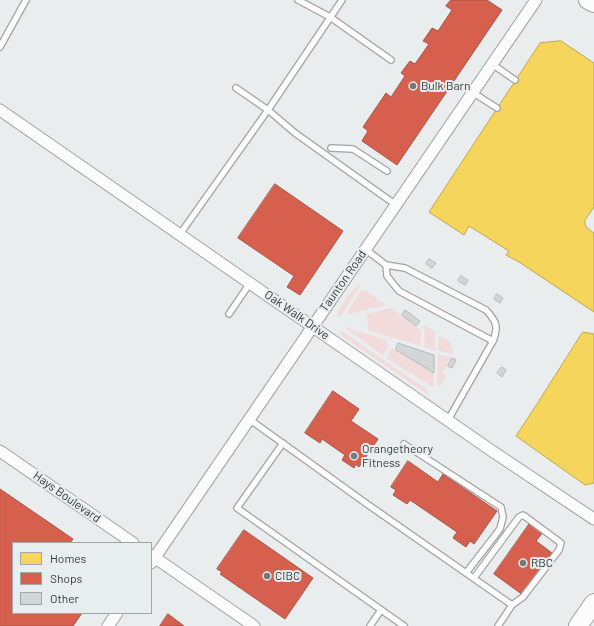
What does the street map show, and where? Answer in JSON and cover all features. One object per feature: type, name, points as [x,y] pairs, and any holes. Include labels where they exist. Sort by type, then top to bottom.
[{"type":"main road","points":[[588,0],[594,3]]},
{"type":"main road","points":[[578,626],[594,603]]},
{"type":"street","name":"Taunton Road","points":[[152,558],[536,0]]},
{"type":"street","name":"Oak Walk Drive","points":[[0,110],[448,420],[594,519]]},
{"type":"street","name":"Hays Boulevard","points":[[0,451],[132,542]]},
{"type":"street","points":[[152,558],[254,626]]},
{"type":"street","points":[[108,626],[116,614]]},
{"type":"lane","points":[[0,47],[26,0]]},
{"type":"lane","points":[[298,0],[330,17],[391,60]]},
{"type":"lane","points":[[180,234],[268,110],[342,0]]},
{"type":"lane","points":[[492,64],[515,80]]},
{"type":"lane","points":[[236,88],[268,110],[295,133],[396,204]]},
{"type":"lane","points":[[472,92],[497,108]]},
{"type":"lane","points":[[331,148],[353,149],[387,171]]},
{"type":"lane","points":[[365,249],[386,265],[405,268],[486,310],[493,318],[496,325],[496,333],[493,341],[448,420]]},
{"type":"lane","points":[[386,265],[387,276],[399,291],[493,341]]},
{"type":"lane","points":[[229,314],[250,282]]},
{"type":"lane","points":[[249,419],[366,504],[512,605]]},
{"type":"lane","points":[[283,443],[237,508],[404,626]]},
{"type":"lane","points":[[404,444],[501,507],[503,517],[500,528],[466,573]]},
{"type":"lane","points":[[474,578],[519,518],[524,515],[561,543],[559,550],[523,598],[512,605],[498,626]]},
{"type":"lane","points":[[370,626],[381,610]]},
{"type":"shaded area","points":[[361,284],[342,315],[337,317],[346,298],[357,286]]},
{"type":"shaded area","points":[[361,290],[366,291],[386,305],[346,315]]},
{"type":"shaded area","points":[[391,308],[421,330],[421,346],[369,331],[366,314]]},
{"type":"shaded area","points":[[425,325],[435,332],[435,350],[424,347]]},
{"type":"shaded area","points":[[342,326],[387,340],[385,341],[389,346],[383,355]]},
{"type":"shaded area","points":[[343,332],[426,389],[428,393],[424,392],[342,336],[340,333]]},
{"type":"shaded area","points":[[439,335],[450,342],[453,352],[452,355],[438,350]]},
{"type":"shaded area","points":[[392,348],[434,373],[433,387],[386,358]]},
{"type":"shaded area","points":[[438,354],[451,357],[442,373],[446,376],[440,386],[437,387]]},
{"type":"building: Homes","points":[[561,41],[594,63],[594,207],[585,220],[585,224],[587,228],[594,233],[594,312],[506,255],[509,251],[469,226],[464,235],[429,212],[540,43]]},
{"type":"building: Homes","points":[[583,332],[594,334],[594,483],[585,485],[516,436]]},
{"type":"building: Shops","points":[[451,0],[487,0],[502,10],[397,165],[362,141],[368,131],[363,127],[386,93],[391,97],[405,76],[401,73],[410,61],[415,64],[429,44],[423,41],[432,28],[438,31],[452,10],[446,6]]},
{"type":"building: Shops","points":[[275,184],[343,231],[300,295],[287,287],[294,276],[238,238]]},
{"type":"building: Shops","points":[[333,391],[359,409],[351,421],[378,439],[359,467],[356,464],[354,468],[342,460],[345,455],[322,439],[320,443],[305,433]]},
{"type":"building: Shops","points":[[408,461],[438,482],[443,474],[497,511],[474,544],[470,541],[466,547],[453,538],[457,532],[410,500],[407,504],[393,495],[396,490],[391,487]]},
{"type":"building: Shops","points":[[0,489],[73,539],[71,542],[12,542],[12,614],[81,614],[73,626],[0,626]]},
{"type":"building: Shops","name":"RBC","points":[[530,523],[543,532],[536,541],[552,553],[523,595],[494,574]]},
{"type":"building: Shops","name":"CIBC","points":[[244,530],[313,578],[285,619],[220,574],[222,572],[217,569]]},
{"type":"building: Shops","points":[[168,614],[184,626],[160,626]]},
{"type":"building: Other","points":[[429,259],[436,263],[432,268],[426,264]]},
{"type":"building: Other","points":[[461,276],[468,280],[465,285],[458,281]]},
{"type":"building: Other","points":[[497,294],[503,298],[500,303],[494,299]]},
{"type":"building: Other","points":[[405,310],[420,321],[416,326],[402,315]]},
{"type":"building: Other","points":[[398,343],[434,355],[434,373],[396,350]]},
{"type":"building: Other","points":[[452,358],[456,360],[452,368],[448,366]]},
{"type":"building: Other","points":[[502,367],[506,370],[502,377],[497,373]]},
{"type":"place","name":"Bulk Barn","points":[[413,86]]},
{"type":"place","name":"Orangetheory Fitness","points":[[354,456]]},
{"type":"place","name":"RBC","points":[[523,563]]},
{"type":"place","name":"CIBC","points":[[267,576]]}]
